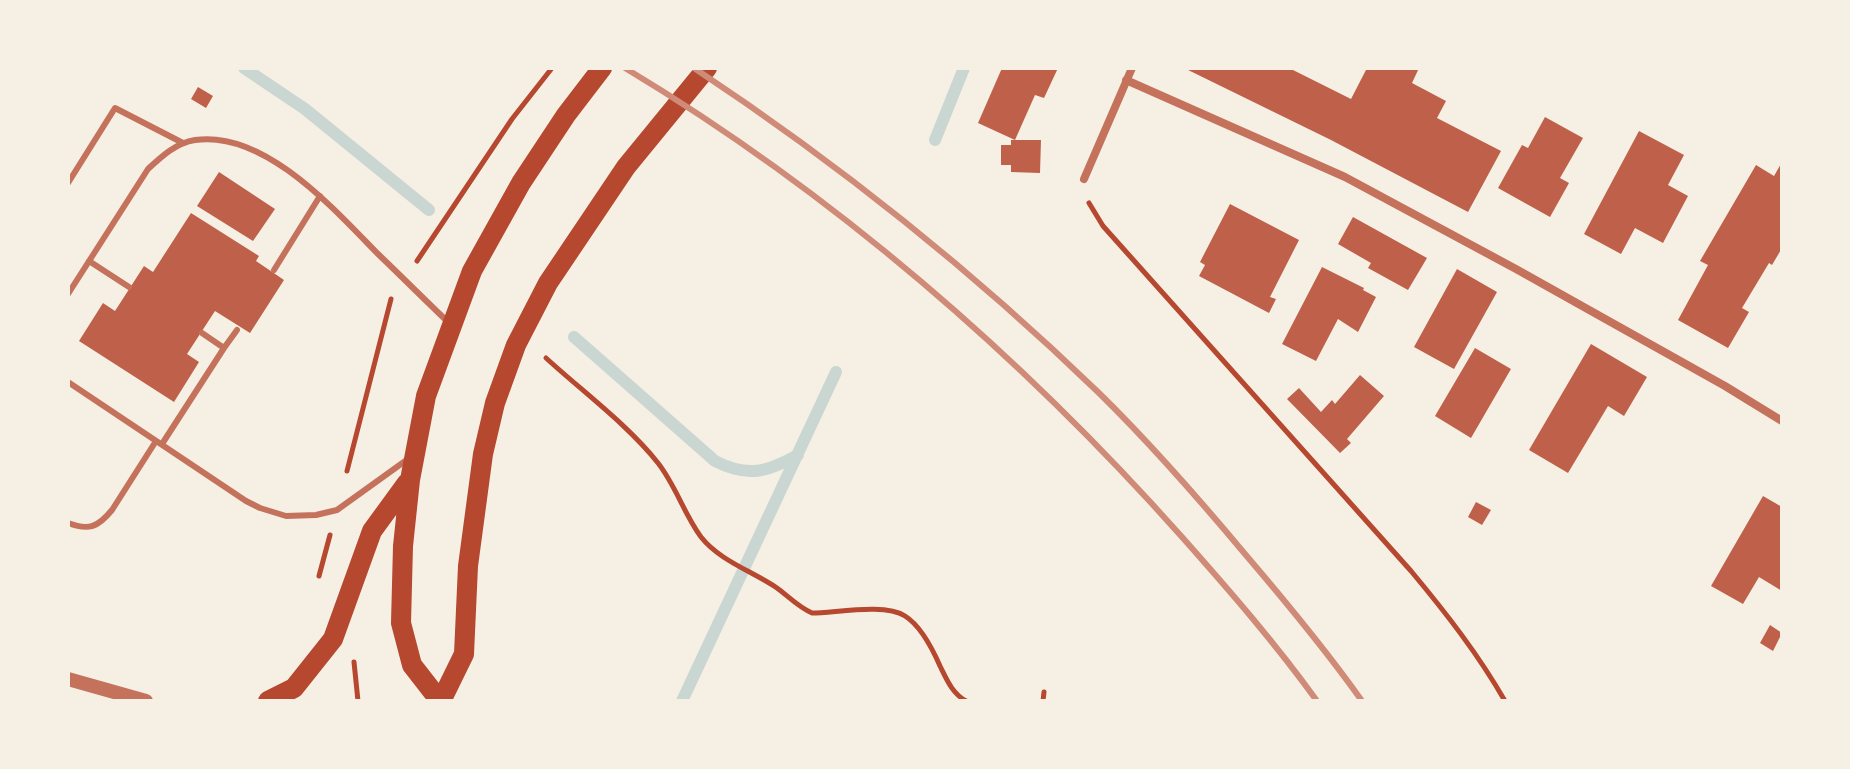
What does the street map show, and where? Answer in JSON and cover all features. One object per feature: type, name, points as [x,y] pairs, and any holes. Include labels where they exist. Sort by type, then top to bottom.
[{"type":"main road","points":[[602,68],[521,183],[472,271],[426,396],[410,480],[403,546],[401,623],[412,665],[440,701],[464,654],[473,514],[483,454],[505,371],[548,283],[626,167],[707,68]]},
{"type":"main road","points":[[268,701],[294,688],[333,639],[372,531],[410,480]]},
{"type":"street","points":[[1084,179],[1132,68]]},
{"type":"street","points":[[1126,80],[1345,177],[1530,276],[1782,421]]},
{"type":"street","points":[[68,679],[146,701]]},
{"type":"lane","points":[[68,183],[115,108],[184,143]]},
{"type":"lane","points":[[68,294],[148,169],[184,143],[218,139],[245,147],[281,166],[320,196],[451,325]]},
{"type":"lane","points":[[274,270],[320,196]]},
{"type":"lane","points":[[89,261],[129,287]]},
{"type":"lane","points":[[68,523],[86,527],[96,525],[112,510],[237,330]]},
{"type":"lane","points":[[202,333],[224,348]]},
{"type":"lane","points":[[68,382],[246,501],[286,516],[316,515],[337,510],[414,455]]},
{"type":"path","points":[[316,587],[390,300],[512,119],[552,68]]},
{"type":"path","points":[[1084,179],[1089,207],[1103,226],[1411,571],[1481,660],[1505,701]]},
{"type":"path","points":[[546,358],[628,431],[657,462],[673,485],[690,520],[713,550],[812,613],[890,610],[905,616],[917,627],[937,658],[951,688],[966,701]]},
{"type":"path","points":[[1043,701],[1044,692]]},
{"type":"building","points":[[1002,68],[1058,68],[1044,98],[1035,95],[1015,140],[978,123]]},
{"type":"building","points":[[1184,68],[1289,68],[1351,99],[1367,68],[1419,68],[1412,83],[1446,101],[1437,118],[1501,151],[1468,212]]},
{"type":"building","points":[[198,87],[213,96],[206,108],[191,99]]},
{"type":"building","points":[[1545,117],[1583,138],[1560,178],[1569,183],[1550,217],[1498,188],[1522,145],[1528,148]]},
{"type":"building","points":[[1639,131],[1684,155],[1668,185],[1688,196],[1663,243],[1635,228],[1621,254],[1584,234]]},
{"type":"building","points":[[1011,140],[1041,140],[1040,173],[1011,172],[1011,165],[1001,165],[1001,145],[1011,145]]},
{"type":"building","points":[[1782,162],[1782,248],[1772,265],[1769,263],[1742,308],[1749,312],[1728,348],[1678,320],[1708,265],[1700,261],[1756,165],[1774,176]]},
{"type":"building","points":[[219,172],[275,209],[253,241],[197,206]]},
{"type":"building","points":[[1230,204],[1299,240],[1270,297],[1276,299],[1269,313],[1199,276],[1205,265],[1200,262]]},
{"type":"building","points":[[191,213],[259,256],[256,261],[284,280],[250,333],[215,311],[187,354],[199,362],[174,402],[79,341],[103,303],[115,311],[144,266],[153,272]]},
{"type":"building","points":[[1353,217],[1427,258],[1408,290],[1368,268],[1371,263],[1338,244]]},
{"type":"building","points":[[1322,267],[1376,297],[1358,332],[1338,319],[1316,361],[1282,344]]},
{"type":"building","points":[[1457,269],[1497,292],[1454,369],[1414,347]]},
{"type":"building","points":[[1591,344],[1647,377],[1624,416],[1608,406],[1568,473],[1529,450]]},
{"type":"building","points":[[1475,348],[1511,369],[1471,438],[1435,416]]},
{"type":"building","points":[[1360,375],[1384,396],[1347,439],[1351,443],[1340,453],[1287,399],[1299,388],[1321,412],[1332,400],[1335,404]]},
{"type":"building","points":[[1763,496],[1782,507],[1782,591],[1759,577],[1743,604],[1711,586]]},
{"type":"building","points":[[1476,502],[1491,510],[1482,525],[1468,517]]},
{"type":"building","points":[[1770,625],[1782,633],[1773,651],[1760,643]]},
{"type":"waterway","points":[[244,68],[305,109],[429,210]]},
{"type":"waterway","points":[[935,140],[964,68]]},
{"type":"waterway","points":[[574,337],[715,461],[738,470],[757,471],[777,466],[798,455]]},
{"type":"waterway","points":[[682,701],[836,372]]},
{"type":"railway","points":[[625,68],[777,169],[850,224],[990,342],[1056,405],[1182,537],[1269,638],[1317,701]]},
{"type":"railway","points":[[694,68],[853,181],[954,262],[1052,348],[1156,452],[1210,513],[1305,626],[1362,701]]}]
